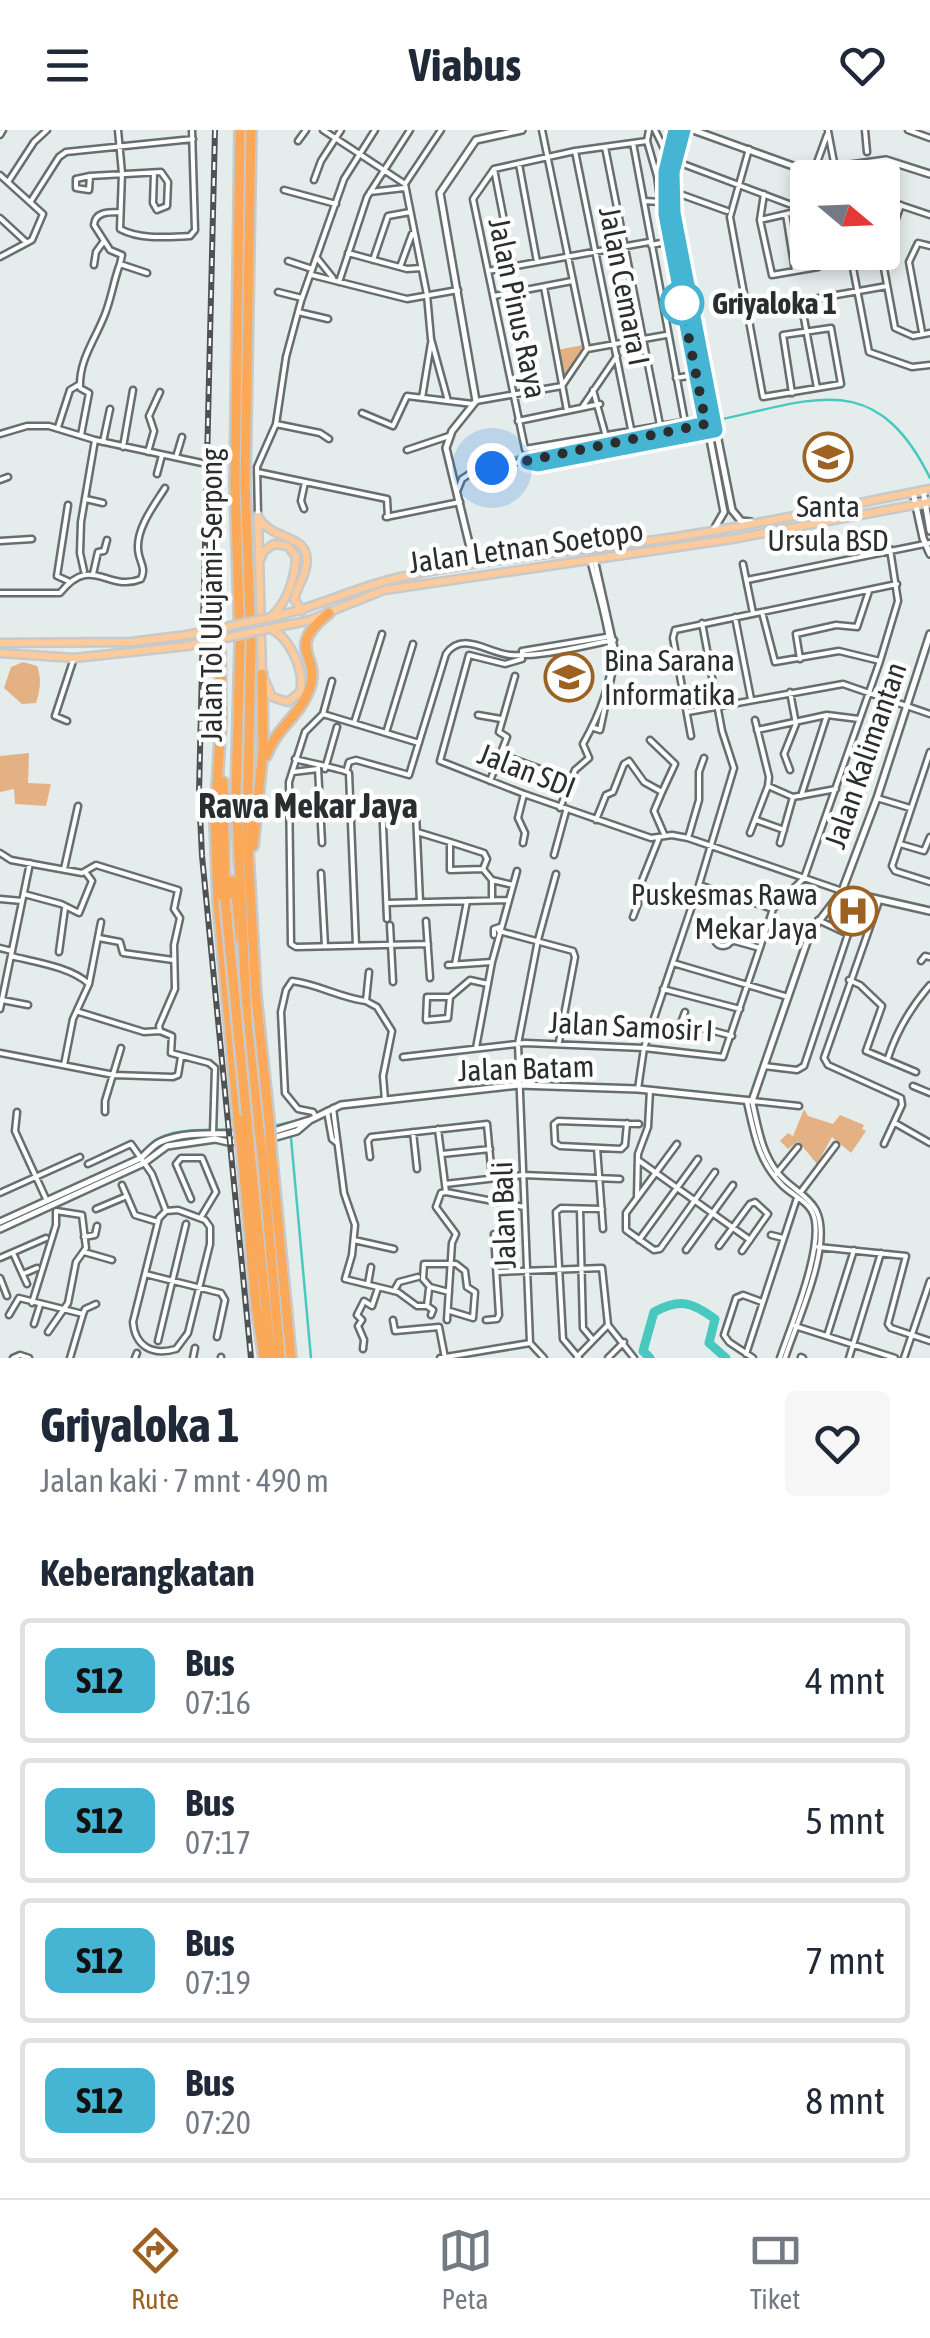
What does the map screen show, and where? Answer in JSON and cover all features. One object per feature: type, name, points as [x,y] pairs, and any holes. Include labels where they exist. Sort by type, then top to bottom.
[{"type":"highway","name":"Jalan Tol Ulujami–Serpong","points":[[240,130],[235,484],[240,644],[236,794],[245,988],[291,1358]]},
{"type":"highway","name":"Jalan Tol Ulujami–Serpong","points":[[252,130],[245,483],[250,644],[248,833],[263,1120]]},
{"type":"highway","points":[[260,781],[272,740],[310,690],[305,651],[308,633],[329,613]]},
{"type":"highway","points":[[216,640],[220,647],[225,899],[265,1358]]},
{"type":"highway","points":[[250,918],[260,781],[262,674]]},
{"type":"highway","points":[[221,718],[215,823],[218,902],[238,1119],[246,1153],[256,1306],[265,1358]]},
{"type":"highway","points":[[233,1058],[236,794]]},
{"type":"highway","name":"Jalan Tol Ulujami–Serpong","points":[[267,1152],[280,1358]]},
{"type":"main road","name":"Jalan Letnan Soetopo","points":[[0,643],[131,642],[187,634],[302,611],[367,586],[440,570],[713,531],[927,489]]},
{"type":"main road","name":"Jalan Letnan Soetopo","points":[[0,652],[78,657],[187,646],[329,613],[384,590],[797,528],[928,502]]},
{"type":"main road","points":[[258,516],[262,674],[269,694],[280,702],[292,701],[300,692],[302,676],[280,634],[268,629]]},
{"type":"main road","points":[[258,516],[270,532],[294,539],[304,549],[306,570],[294,599],[302,611]]},
{"type":"main road","points":[[258,565],[264,551],[274,544],[288,546],[296,557],[296,569],[284,601],[269,618]]},
{"type":"main road","points":[[512,558],[514,570]]},
{"type":"main road","points":[[65,642],[59,646],[60,654],[78,657]]},
{"type":"street","points":[[8,182],[34,142],[47,130]]},
{"type":"street","points":[[118,130],[122,173],[118,225],[129,234],[165,237],[194,233],[192,130]]},
{"type":"street","points":[[298,141],[306,130]]},
{"type":"street","points":[[323,130],[405,186],[432,339],[448,401]]},
{"type":"street","points":[[314,180],[341,130]]},
{"type":"street","points":[[258,516],[257,472],[276,424],[286,358],[302,298],[344,179],[376,130]]},
{"type":"street","points":[[337,281],[370,192],[410,130]]},
{"type":"street","points":[[370,192],[405,186],[441,130]]},
{"type":"street","points":[[474,564],[446,455],[449,436],[475,403],[439,197],[476,140],[522,130]]},
{"type":"street","points":[[542,130],[587,349]]},
{"type":"street","points":[[652,130],[647,141],[681,277],[710,427],[734,514],[741,520],[759,523]]},
{"type":"street","points":[[652,130],[672,159],[672,244]]},
{"type":"street","points":[[663,201],[679,130]]},
{"type":"street","points":[[692,130],[790,163]]},
{"type":"street","points":[[864,130],[867,152]]},
{"type":"street","points":[[908,130],[930,138]]},
{"type":"street","points":[[828,131],[834,160]]},
{"type":"street","points":[[818,160],[828,131]]},
{"type":"street","points":[[31,201],[63,154],[193,138]]},
{"type":"street","points":[[513,267],[494,170],[575,151],[647,141]]},
{"type":"street","points":[[634,143],[649,244],[685,422]]},
{"type":"street","points":[[605,146],[660,426]]},
{"type":"street","points":[[749,149],[727,207],[763,397],[792,393],[817,388],[842,381],[828,326],[786,334],[782,339],[792,393]]},
{"type":"street","name":"Jalan Cemara I","points":[[575,151],[631,430]]},
{"type":"street","points":[[672,159],[790,204]]},
{"type":"street","points":[[519,163],[538,262]]},
{"type":"street","points":[[900,164],[930,174]]},
{"type":"street","name":"Jalan Pinus Raya","points":[[494,170],[473,200],[525,449],[606,434]]},
{"type":"street","points":[[90,176],[122,173],[154,172],[161,172],[168,178],[167,206],[162,209],[153,205],[154,172]]},
{"type":"street","points":[[0,174],[43,216],[32,240],[0,257]]},
{"type":"street","points":[[284,190],[336,204]]},
{"type":"street","points":[[764,193],[760,220],[770,272],[775,275],[806,270]]},
{"type":"street","points":[[644,201],[663,201],[672,194]]},
{"type":"street","points":[[672,194],[727,207]]},
{"type":"street","points":[[901,205],[930,215]]},
{"type":"street","points":[[82,435],[89,394],[80,384],[86,353],[104,318],[122,256],[110,250],[95,227],[95,220],[102,213],[120,212]]},
{"type":"street","points":[[373,260],[388,216],[410,212]]},
{"type":"street","points":[[760,220],[790,213]]},
{"type":"street","points":[[786,214],[795,272]]},
{"type":"street","points":[[1,220],[26,242]]},
{"type":"street","points":[[400,267],[414,230]]},
{"type":"street","points":[[94,265],[104,240]]},
{"type":"street","points":[[922,334],[910,262],[918,243],[930,246]]},
{"type":"street","points":[[488,271],[624,247],[672,244]]},
{"type":"street","points":[[348,253],[400,267],[421,268]]},
{"type":"street","points":[[317,258],[337,281]]},
{"type":"street","points":[[288,261],[337,281],[404,299],[458,290]]},
{"type":"street","points":[[120,264],[147,272]]},
{"type":"street","points":[[853,270],[869,352],[912,366],[930,365]]},
{"type":"street","points":[[884,270],[895,328],[913,336],[930,333]]},
{"type":"street","points":[[493,296],[572,281]]},
{"type":"street","points":[[746,312],[887,286]]},
{"type":"street","points":[[544,287],[568,411]]},
{"type":"street","points":[[278,292],[302,298]]},
{"type":"street","points":[[518,292],[536,390]]},
{"type":"street","points":[[801,302],[817,388]]},
{"type":"street","points":[[298,312],[328,319]]},
{"type":"street","points":[[665,322],[686,317]]},
{"type":"street","points":[[362,413],[393,426],[406,397],[475,403],[562,386],[587,349],[667,334]]},
{"type":"street","points":[[422,398],[432,339]]},
{"type":"street","points":[[582,408],[616,356]]},
{"type":"street","points":[[676,378],[698,374]]},
{"type":"street","points":[[593,390],[606,434],[660,426],[701,417],[698,374]]},
{"type":"street","points":[[58,428],[70,390],[80,384]]},
{"type":"street","points":[[123,446],[133,390]]},
{"type":"street","points":[[148,452],[154,431],[149,416],[160,392]]},
{"type":"street","points":[[518,421],[600,404]]},
{"type":"street","points":[[103,442],[110,409]]},
{"type":"street","points":[[0,434],[36,424],[202,464]]},
{"type":"street","points":[[276,424],[320,433],[329,439]]},
{"type":"street","points":[[457,492],[468,473],[710,427]]},
{"type":"street","points":[[710,427],[724,512],[713,531]]},
{"type":"street","points":[[406,450],[449,436]]},
{"type":"street","points":[[176,458],[182,437]]},
{"type":"street","points":[[84,573],[80,553],[96,440]]},
{"type":"street","points":[[157,474],[162,454]]},
{"type":"street","points":[[257,472],[387,498],[386,517],[460,502]]},
{"type":"street","points":[[0,480],[8,477]]},
{"type":"street","points":[[304,509],[301,501],[305,482]]},
{"type":"street","points":[[0,593],[57,593],[68,581],[84,573],[129,582],[141,579],[144,568],[138,542],[150,512],[166,488]]},
{"type":"street","points":[[927,489],[930,554]]},
{"type":"street","points":[[913,492],[923,538],[930,539]]},
{"type":"street","points":[[86,499],[103,503]]},
{"type":"street","points":[[68,505],[57,576],[68,581]]},
{"type":"street","points":[[0,541],[32,539]]},
{"type":"street","points":[[746,580],[930,539]]},
{"type":"street","points":[[93,574],[98,552],[104,551],[107,540]]},
{"type":"street","points":[[804,878],[898,604],[890,549]]},
{"type":"street","points":[[554,855],[570,780],[589,758],[583,746],[594,728],[609,672],[611,638],[592,559]]},
{"type":"street","points":[[743,564],[752,613]]},
{"type":"street","points":[[690,736],[673,634],[678,628],[898,584]]},
{"type":"street","points":[[800,659],[796,634],[836,625],[858,628],[869,591]]},
{"type":"street","points":[[762,612],[773,661],[839,651],[880,661]]},
{"type":"street","points":[[735,617],[751,699]]},
{"type":"street","points":[[638,1089],[644,1048],[734,768],[722,731],[702,623]]},
{"type":"street","points":[[354,723],[382,634]]},
{"type":"street","name":"Jalan Kalimantan","points":[[749,1102],[810,933],[842,891],[930,634]]},
{"type":"street","points":[[356,946],[347,770],[350,762],[356,760],[408,775],[449,648],[470,643],[508,655],[611,638]]},
{"type":"street","points":[[386,733],[413,644]]},
{"type":"street","name":"Jalan SDI","points":[[521,654],[518,662],[510,664],[469,655],[439,758],[443,762],[596,820],[662,837],[688,838],[842,891]]},
{"type":"street","points":[[66,721],[56,716],[78,657]]},
{"type":"street","points":[[490,781],[507,738],[500,733],[501,719],[515,676]]},
{"type":"street","points":[[332,681],[323,714],[308,727],[295,759],[288,791],[292,944],[428,944]]},
{"type":"street","points":[[688,712],[843,684],[930,714]]},
{"type":"street","points":[[790,692],[796,724],[784,754],[790,770]]},
{"type":"street","points":[[323,714],[418,743]]},
{"type":"street","points":[[757,730],[827,715],[859,719]]},
{"type":"street","points":[[801,796],[827,715]]},
{"type":"street","points":[[478,716],[501,719]]},
{"type":"street","points":[[750,833],[769,777],[756,720]]},
{"type":"street","points":[[325,768],[338,727]]},
{"type":"street","points":[[632,917],[638,904],[637,893],[662,837],[654,811],[675,764],[650,740]]},
{"type":"street","points":[[930,752],[927,774],[910,808],[892,868],[930,882]]},
{"type":"street","points":[[500,754],[570,780]]},
{"type":"street","points":[[688,838],[699,800],[698,772],[704,758]]},
{"type":"street","points":[[295,759],[318,768]]},
{"type":"street","points":[[596,820],[626,761],[631,762],[644,782],[662,792]]},
{"type":"street","points":[[291,772],[318,768],[347,770]]},
{"type":"street","points":[[318,768],[322,843]]},
{"type":"street","points":[[768,786],[794,798],[836,789]]},
{"type":"street","points":[[524,794],[518,818],[525,833],[524,843]]},
{"type":"street","points":[[780,843],[794,798]]},
{"type":"street","points":[[877,798],[910,808]]},
{"type":"street","points":[[382,802],[387,919]]},
{"type":"street","points":[[64,869],[78,806]]},
{"type":"street","points":[[383,815],[415,813],[420,902]]},
{"type":"street","points":[[755,820],[784,830]]},
{"type":"street","points":[[417,832],[484,853],[484,869]]},
{"type":"street","points":[[899,843],[922,851],[930,837]]},
{"type":"street","points":[[450,842],[450,870],[484,869]]},
{"type":"street","points":[[0,853],[11,860],[86,872],[96,865],[178,890],[174,910],[180,918],[173,960],[175,988],[160,1031]]},
{"type":"street","points":[[0,1009],[30,862]]},
{"type":"street","points":[[484,869],[492,880],[492,899]]},
{"type":"street","points":[[476,1048],[498,931],[517,871]]},
{"type":"street","points":[[24,894],[50,900],[79,914],[92,881],[86,872]]},
{"type":"street","points":[[320,874],[325,946]]},
{"type":"street","name":"Jalan Bali","points":[[530,1344],[518,1044],[538,940],[556,874]]},
{"type":"street","name":"Jalan Samosir I","points":[[403,1056],[518,1044],[644,1048],[720,1058],[732,1036],[773,909],[804,878]]},
{"type":"street","points":[[492,880],[513,885]]},
{"type":"street","points":[[699,885],[773,909]]},
{"type":"street","points":[[842,891],[930,911]]},
{"type":"street","points":[[0,899],[22,902]]},
{"type":"street","points":[[387,904],[508,900]]},
{"type":"street","points":[[880,900],[824,1058],[828,1065],[898,1095],[902,1104],[884,1144]]},
{"type":"street","points":[[468,901],[452,964],[492,962]]},
{"type":"street","points":[[59,952],[65,908]]},
{"type":"street","points":[[764,1066],[797,1070],[804,1066],[848,934],[818,920]]},
{"type":"street","points":[[426,921],[430,978]]},
{"type":"street","points":[[64,1065],[71,1029],[90,984],[101,922]]},
{"type":"street","points":[[390,925],[393,982]]},
{"type":"street","points":[[498,931],[571,949],[575,957],[558,1045]]},
{"type":"street","points":[[99,938],[120,942],[124,953],[173,960]]},
{"type":"street","points":[[730,940],[760,948]]},
{"type":"street","points":[[0,948],[80,976],[90,984]]},
{"type":"street","points":[[920,961],[930,957]]},
{"type":"street","points":[[672,963],[788,997]]},
{"type":"street","points":[[366,1001],[369,972]]},
{"type":"street","points":[[450,997],[448,1018],[426,1020],[427,997],[450,997],[470,980],[488,984]]},
{"type":"street","points":[[849,980],[882,1006],[865,1049],[916,1072]]},
{"type":"street","points":[[313,1119],[313,1112],[298,1108],[285,1093],[280,1012],[292,981],[377,1007],[392,1031],[384,1064],[385,1100]]},
{"type":"street","points":[[664,989],[740,1009]]},
{"type":"street","points":[[888,1059],[899,1029],[916,1000],[929,989]]},
{"type":"street","points":[[2,1000],[28,1005]]},
{"type":"street","points":[[78,1012],[115,1020],[144,1032],[170,1034],[169,1052],[215,1068],[213,1130]]},
{"type":"street","points":[[676,1036],[685,1012]]},
{"type":"street","points":[[681,1022],[732,1036]]},
{"type":"street","points":[[105,1112],[122,1048]]},
{"type":"street","points":[[0,1053],[114,1075],[176,1077],[181,1057]]},
{"type":"street","name":"Jalan Batam","points":[[313,1119],[330,1110],[385,1100],[519,1085],[638,1089],[749,1102]]},
{"type":"street","points":[[914,1086],[930,1094]]},
{"type":"street","points":[[637,1197],[638,1160],[648,1127],[650,1090]]},
{"type":"street","points":[[784,1355],[821,1225],[813,1208],[769,1165],[753,1134],[749,1102],[799,1106]]},
{"type":"street","points":[[330,1110],[346,1200],[355,1225],[345,1279],[394,1290],[417,1306],[433,1310],[431,1316]]},
{"type":"street","points":[[16,1112],[16,1130],[56,1225],[32,1303]]},
{"type":"street","points":[[144,1164],[160,1142],[213,1130],[231,1136],[276,1131],[313,1119]]},
{"type":"street","points":[[0,1226],[144,1164],[167,1146],[215,1139],[228,1142],[276,1138],[297,1131],[313,1119]]},
{"type":"street","points":[[627,1124],[624,1148],[556,1145],[554,1124],[558,1120],[638,1124]]},
{"type":"street","points":[[895,1122],[930,1143]]},
{"type":"street","points":[[370,1158],[370,1138],[487,1124],[492,1178]]},
{"type":"street","points":[[438,1129],[446,1192]]},
{"type":"street","points":[[413,1132],[416,1169]]},
{"type":"street","points":[[88,1164],[128,1143],[136,1148],[152,1174],[166,1211]]},
{"type":"street","points":[[678,1144],[624,1220],[626,1230],[639,1240],[658,1250],[715,1172]]},
{"type":"street","points":[[746,1354],[793,1207],[836,1145]]},
{"type":"street","points":[[776,1175],[798,1147]]},
{"type":"street","points":[[442,1154],[490,1148]]},
{"type":"street","points":[[597,1148],[603,1228]]},
{"type":"street","points":[[192,1199],[176,1164],[180,1158],[191,1156],[202,1158],[216,1190],[201,1216]]},
{"type":"street","points":[[0,1193],[80,1157]]},
{"type":"street","points":[[639,1240],[698,1158]]},
{"type":"street","points":[[638,1160],[750,1240]]},
{"type":"street","points":[[445,1184],[523,1175],[620,1179]]},
{"type":"street","points":[[122,1185],[138,1217],[158,1222]]},
{"type":"street","points":[[686,1250],[733,1186]]},
{"type":"street","points":[[447,1320],[456,1234],[436,1207],[441,1193],[524,1208]]},
{"type":"street","points":[[96,1210],[127,1196]]},
{"type":"street","points":[[719,1246],[750,1204],[756,1203],[768,1214],[742,1251]]},
{"type":"street","points":[[782,1205],[793,1207]]},
{"type":"street","points":[[48,1332],[68,1303],[76,1262],[84,1252],[82,1215],[51,1206]]},
{"type":"street","points":[[580,1208],[583,1328],[593,1340]]},
{"type":"street","points":[[602,1208],[556,1210],[563,1339],[577,1358],[608,1324]]},
{"type":"street","points":[[166,1211],[188,1211],[201,1216],[211,1236],[188,1334],[183,1343],[164,1355],[147,1348],[134,1334],[133,1322],[158,1222],[166,1211]]},
{"type":"street","points":[[158,1341],[186,1224]]},
{"type":"street","points":[[84,1236],[95,1236],[97,1226]]},
{"type":"street","points":[[486,1320],[498,1318],[494,1234]]},
{"type":"street","points":[[771,1235],[782,1238]]},
{"type":"street","points":[[0,1258],[46,1238]]},
{"type":"street","points":[[354,1240],[394,1249]]},
{"type":"street","points":[[817,1247],[907,1258],[888,1324],[930,1341]]},
{"type":"street","points":[[827,1336],[854,1250]]},
{"type":"street","points":[[13,1252],[27,1284]]},
{"type":"street","points":[[84,1252],[112,1260]]},
{"type":"street","points":[[848,1358],[882,1254]]},
{"type":"street","points":[[420,1276],[426,1262],[463,1268],[467,1286],[475,1292],[473,1318],[450,1311]]},
{"type":"street","points":[[348,1265],[356,1269]]},
{"type":"street","points":[[368,1284],[371,1267]]},
{"type":"street","points":[[23,1274],[36,1268]]},
{"type":"street","points":[[498,1272],[602,1268],[608,1324],[634,1358]]},
{"type":"street","points":[[145,1274],[224,1296],[217,1337]]},
{"type":"street","points":[[420,1276],[428,1286],[449,1292]]},
{"type":"street","points":[[394,1290],[399,1282],[420,1276]]},
{"type":"street","points":[[0,1278],[8,1296]]},
{"type":"street","points":[[904,1358],[930,1280]]},
{"type":"street","points":[[427,1306],[428,1286]]},
{"type":"street","points":[[363,1349],[358,1326],[362,1320],[357,1315],[364,1301],[372,1306],[378,1288]]},
{"type":"street","points":[[753,1358],[724,1337],[734,1301],[742,1295],[763,1302]]},
{"type":"street","points":[[9,1315],[19,1298],[83,1314]]},
{"type":"street","points":[[70,1358],[84,1309],[96,1304]]},
{"type":"street","points":[[34,1324],[40,1305]]},
{"type":"street","points":[[393,1320],[395,1332],[439,1327],[443,1358],[530,1344],[544,1358]]},
{"type":"street","points":[[793,1326],[895,1358]]},
{"type":"street","points":[[608,1358],[624,1342]]},
{"type":"street","points":[[193,1358],[195,1348]]},
{"type":"street","points":[[13,1358],[28,1358]]},
{"type":"shaded area","points":[[583,345],[578,360],[562,377],[557,350]]},
{"type":"shaded area","points":[[23,662],[37,666],[40,685],[36,703],[22,704],[4,688],[11,667]]},
{"type":"shaded area","points":[[29,753],[28,783],[51,784],[46,806],[15,804],[14,789],[0,792],[0,756]]},
{"type":"shaded area","points":[[804,1109],[808,1116],[833,1124],[840,1115],[864,1125],[862,1129],[866,1131],[851,1153],[832,1137],[817,1164],[798,1141],[788,1149],[780,1141],[788,1133],[793,1136]]},
{"type":"waterway","points":[[718,420],[814,400],[840,400],[865,406],[888,420],[909,443],[930,478]]},
{"type":"waterway","points":[[500,460],[699,423]]},
{"type":"waterway","points":[[273,1126],[291,1122]]},
{"type":"waterway","points":[[144,1151],[174,1133],[236,1130]]},
{"type":"waterway","points":[[291,1138],[311,1358]]},
{"type":"waterway","points":[[650,1358],[643,1351],[654,1312],[679,1304],[692,1306],[715,1319],[709,1343],[726,1358]]},
{"type":"railway","points":[[215,130],[199,793],[251,1358]]},
{"type":"bus line","name":"S12","points":[[676,130],[666,172],[666,214],[706,424],[528,462],[538,464],[715,430],[673,213],[672,172],[683,130]]},
{"type":"place","name":"Griyaloka 1","points":[[682,303]]},
{"type":"place","name":"Santa Ursula BSD","points":[[828,457]]},
{"type":"place","name":"Bina Sarana Informatika","points":[[569,677]]},
{"type":"place","name":"Puskesmas Rawa Mekar Jaya","points":[[853,911]]},
{"type":"district","name":"Rawa Mekar Jaya","points":[[308,805]]},
{"type":"route","points":[[492,468],[706,424],[681,299],[682,303]]}]
